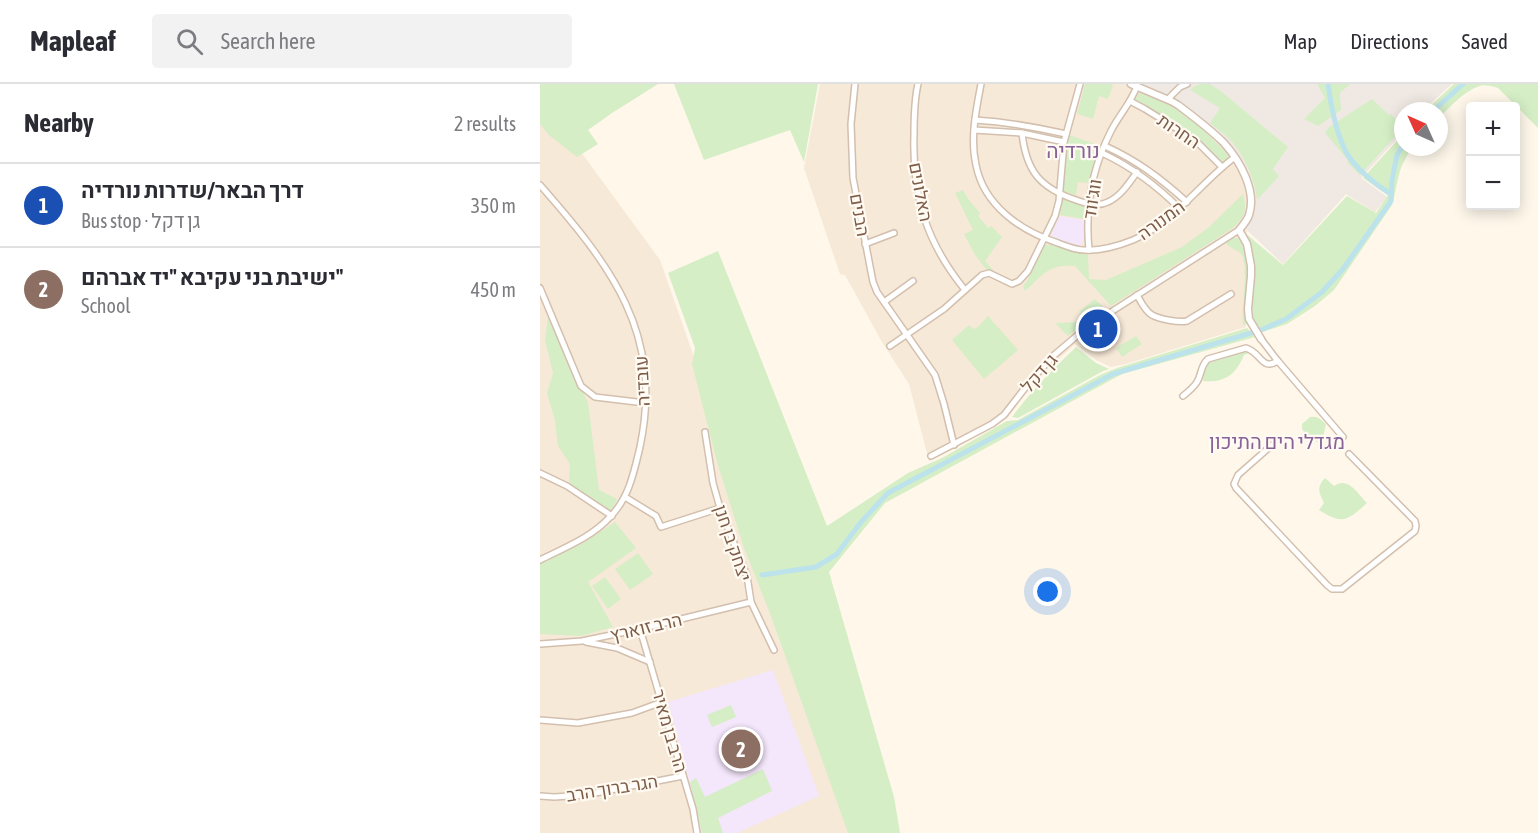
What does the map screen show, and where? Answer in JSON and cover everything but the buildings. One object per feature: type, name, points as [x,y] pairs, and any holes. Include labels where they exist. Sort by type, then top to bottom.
[{"type":"street","name":"הבנים","points":[[855,84],[851,124],[852,160],[855,192],[874,287],[935,375],[954,445]]},
{"type":"street","name":"האלונים","points":[[918,84],[913,161],[919,199],[936,248],[965,290]]},
{"type":"street","name":"המנורה","points":[[981,84],[975,120],[974,153],[975,165],[984,189],[1010,219],[1044,239],[1071,248],[1087,250],[1106,248],[1132,241],[1180,209],[1235,157]]},
{"type":"street","points":[[890,346],[944,309],[986,273],[1007,283],[1016,283],[1028,272],[1057,208],[1064,142],[1080,84]]},
{"type":"street","points":[[1168,99],[1180,87],[1187,84]]},
{"type":"street","points":[[1134,85],[1178,105],[1206,127],[1235,157],[1247,181],[1251,201],[1247,219],[1239,230],[1246,244],[1251,266],[1249,319],[1278,362],[1343,436]]},
{"type":"street","name":"ווג'ווד","points":[[1087,250],[1089,204],[1094,180],[1102,153],[1117,120],[1130,102],[1134,85]]},
{"type":"street","name":"החרות","points":[[1130,102],[1145,108],[1194,140],[1222,167]]},
{"type":"street","points":[[975,120],[1028,125],[1066,134]]},
{"type":"street","points":[[974,130],[1022,133],[1064,142]]},
{"type":"street","points":[[1022,133],[1026,158],[1035,175],[1059,194],[1089,204],[1106,203],[1124,190],[1137,172]]},
{"type":"street","points":[[1105,146],[1141,164],[1186,202]]},
{"type":"street","points":[[1102,153],[1137,172],[1180,209]]},
{"type":"street","name":"עובדיה","points":[[540,185],[593,248],[609,271],[630,313],[643,358],[645,403],[639,448],[632,480],[625,497],[605,523],[579,540],[540,560]]},
{"type":"street","points":[[540,196],[545,191]]},
{"type":"street","name":"גן דקל","points":[[931,456],[997,420],[1008,411],[1032,379],[1059,350],[1101,317],[1239,230]]},
{"type":"street","points":[[865,244],[894,233]]},
{"type":"street","points":[[1085,238],[1087,250]]},
{"type":"street","points":[[884,302],[913,281]]},
{"type":"street","points":[[540,288],[581,386],[595,397],[645,403]]},
{"type":"street","points":[[1137,295],[1146,310],[1153,316],[1181,322],[1187,321],[1231,294]]},
{"type":"street","points":[[1183,396],[1196,384],[1204,362],[1208,359],[1246,348],[1256,353],[1267,365],[1278,362]]},
{"type":"street","name":"יצחק בן חנן","points":[[705,432],[713,483],[720,508],[747,576],[752,602],[774,650]]},
{"type":"street","points":[[1272,445],[1238,474],[1234,483],[1236,488],[1327,585],[1336,590],[1342,589],[1415,531],[1416,526],[1415,521],[1349,454]]},
{"type":"street","points":[[540,473],[567,486],[612,516]]},
{"type":"street","points":[[625,497],[656,516],[662,527],[720,508]]},
{"type":"street","name":"הרב זוארץ","points":[[540,644],[582,641],[752,602]]},
{"type":"street","name":"הרב בן מאיר","points":[[640,629],[698,833]]},
{"type":"street","points":[[582,641],[617,648],[650,662]]},
{"type":"street","points":[[540,720],[588,722],[632,712],[662,702]]},
{"type":"street","name":"הגר ברוך הרב","points":[[540,796],[585,795],[683,776]]},
{"type":"shaded area","name":"נורדיה","points":[[820,84],[1452,84],[1432,102],[1394,102],[1394,142],[1361,178],[1387,197],[1375,212],[1346,194],[1283,264],[1247,230],[1247,233],[1239,236],[1246,256],[1243,315],[1246,327],[1111,367],[1096,360],[1075,344],[1051,366],[1008,417],[929,461],[909,384],[882,342],[845,275],[840,274],[804,168]]},
{"type":"shaded area","points":[[1141,84],[1452,84],[1432,102],[1394,102],[1394,142],[1361,178],[1387,197],[1375,212],[1346,194],[1283,264],[1246,229],[1256,213],[1253,185],[1243,163],[1230,143],[1186,106]]},
{"type":"shaded area","points":[[540,96],[660,260],[861,833],[540,833]]},
{"type":"shaded area","points":[[1059,216],[1084,220],[1082,246],[1051,236]]},
{"type":"shaded area","points":[[773,670],[819,796],[737,833],[703,833],[668,702]]},
{"type":"green space","points":[[540,84],[658,84],[588,130],[598,144],[577,157],[549,135],[540,124]]},
{"type":"green space","points":[[674,84],[818,84],[804,162],[790,130],[704,160]]},
{"type":"green space","points":[[1085,84],[1113,85],[1108,99],[1099,96],[1093,119],[1077,114]]},
{"type":"green space","points":[[1200,84],[1210,84],[1222,92],[1288,147],[1273,169],[1279,176],[1257,200],[1252,177],[1241,155],[1230,139],[1210,123],[1220,108],[1190,90]]},
{"type":"green space","points":[[1317,84],[1350,84],[1340,93],[1341,110],[1318,126],[1304,119],[1325,98]]},
{"type":"green space","points":[[1454,84],[1538,84],[1538,128],[1520,110],[1520,102],[1512,102],[1498,88],[1488,85],[1479,86],[1468,92],[1448,109],[1448,102],[1435,102]]},
{"type":"green space","points":[[1139,93],[1179,110],[1226,152],[1228,158],[1221,163],[1203,143],[1135,101]]},
{"type":"green space","points":[[1372,99],[1394,118],[1394,138],[1360,175],[1325,133],[1329,127]]},
{"type":"green space","points":[[1069,135],[1101,146],[1089,183],[1078,182],[1076,195],[1062,191],[1066,143]]},
{"type":"green space","points":[[1394,144],[1394,156],[1407,156],[1401,168],[1392,205],[1334,290],[1315,306],[1287,324],[1262,332],[1253,321],[1254,275],[1251,250],[1244,232],[1283,265],[1347,196],[1376,213],[1388,195],[1363,178]]},
{"type":"green space","points":[[963,190],[980,213],[978,216],[988,228],[991,226],[1002,237],[985,261],[994,271],[986,269],[975,255],[964,234],[973,230],[955,193]]},
{"type":"green space","points":[[1243,194],[1244,212],[1241,220],[1233,228],[1111,306],[1075,266],[1058,267],[1047,271],[1025,291],[1023,286],[1045,245],[1053,245],[1088,255],[1089,279],[1106,280],[1182,247],[1208,228]]},
{"type":"green space","points":[[1065,198],[1085,206],[1084,219],[1060,215],[1062,201]]},
{"type":"green space","points":[[1233,238],[1243,241],[1248,261],[1246,303],[1248,324],[1243,325],[1244,267],[1241,254],[1226,243]]},
{"type":"green space","points":[[718,251],[827,526],[908,473],[942,458],[1007,421],[1018,420],[1100,375],[1247,328],[1255,337],[1122,374],[885,503],[829,572],[894,797],[900,833],[848,833],[771,616],[744,548],[717,462],[692,364],[695,348],[668,273]]},
{"type":"green space","points":[[1095,299],[1105,309],[1068,336],[1055,323],[1077,322],[1081,317],[1080,311]]},
{"type":"green space","points":[[988,316],[1018,350],[984,379],[952,340],[969,325],[973,329],[978,327]]},
{"type":"green space","points":[[548,317],[588,403],[599,490],[617,499],[611,512],[569,484],[570,464],[558,446],[555,421],[547,393],[553,373],[545,340]]},
{"type":"green space","points":[[1136,336],[1142,344],[1122,357],[1116,348]]},
{"type":"green space","points":[[1076,347],[1096,363],[1109,369],[1018,418],[1012,417],[1043,380]]},
{"type":"green space","points":[[1246,351],[1249,353],[1244,355],[1233,373],[1217,381],[1203,381],[1205,369],[1209,363]]},
{"type":"green space","points":[[1310,417],[1317,417],[1326,424],[1322,442],[1313,440],[1302,429],[1302,424]]},
{"type":"green space","points":[[1325,478],[1334,486],[1339,483],[1348,484],[1367,503],[1344,519],[1334,518],[1319,510],[1324,503],[1319,487]]},
{"type":"green space","points":[[615,522],[636,548],[588,582],[613,627],[581,636],[540,634],[540,563],[583,543]]},
{"type":"green space","points":[[638,553],[653,574],[630,590],[615,569]]},
{"type":"green space","points":[[605,577],[621,599],[608,609],[592,586]]},
{"type":"green space","points":[[731,705],[736,717],[712,727],[707,715]]},
{"type":"green space","points":[[763,769],[772,791],[718,818],[723,833],[702,833],[690,782],[696,778],[705,797]]},
{"type":"waterway","points":[[1328,84],[1334,119],[1346,152],[1366,176],[1391,194]]},
{"type":"waterway","points":[[1443,102],[1463,84]]},
{"type":"waterway","points":[[762,575],[816,567],[837,554],[861,522],[888,493],[1113,374],[1261,330],[1286,319],[1322,292],[1343,269],[1391,201],[1397,156]]},
{"type":"place","name":"דרך הבאר/שדרות נורדיה","points":[[1098,329]]},
{"type":"place","name":"ישיבת בני עקיבא \"יד אברהם\"","points":[[741,749]]},
{"type":"district","name":"נורדיה","points":[[1073,150]]},
{"type":"district","name":"מגדלי הים התיכון","points":[[1277,441]]}]
